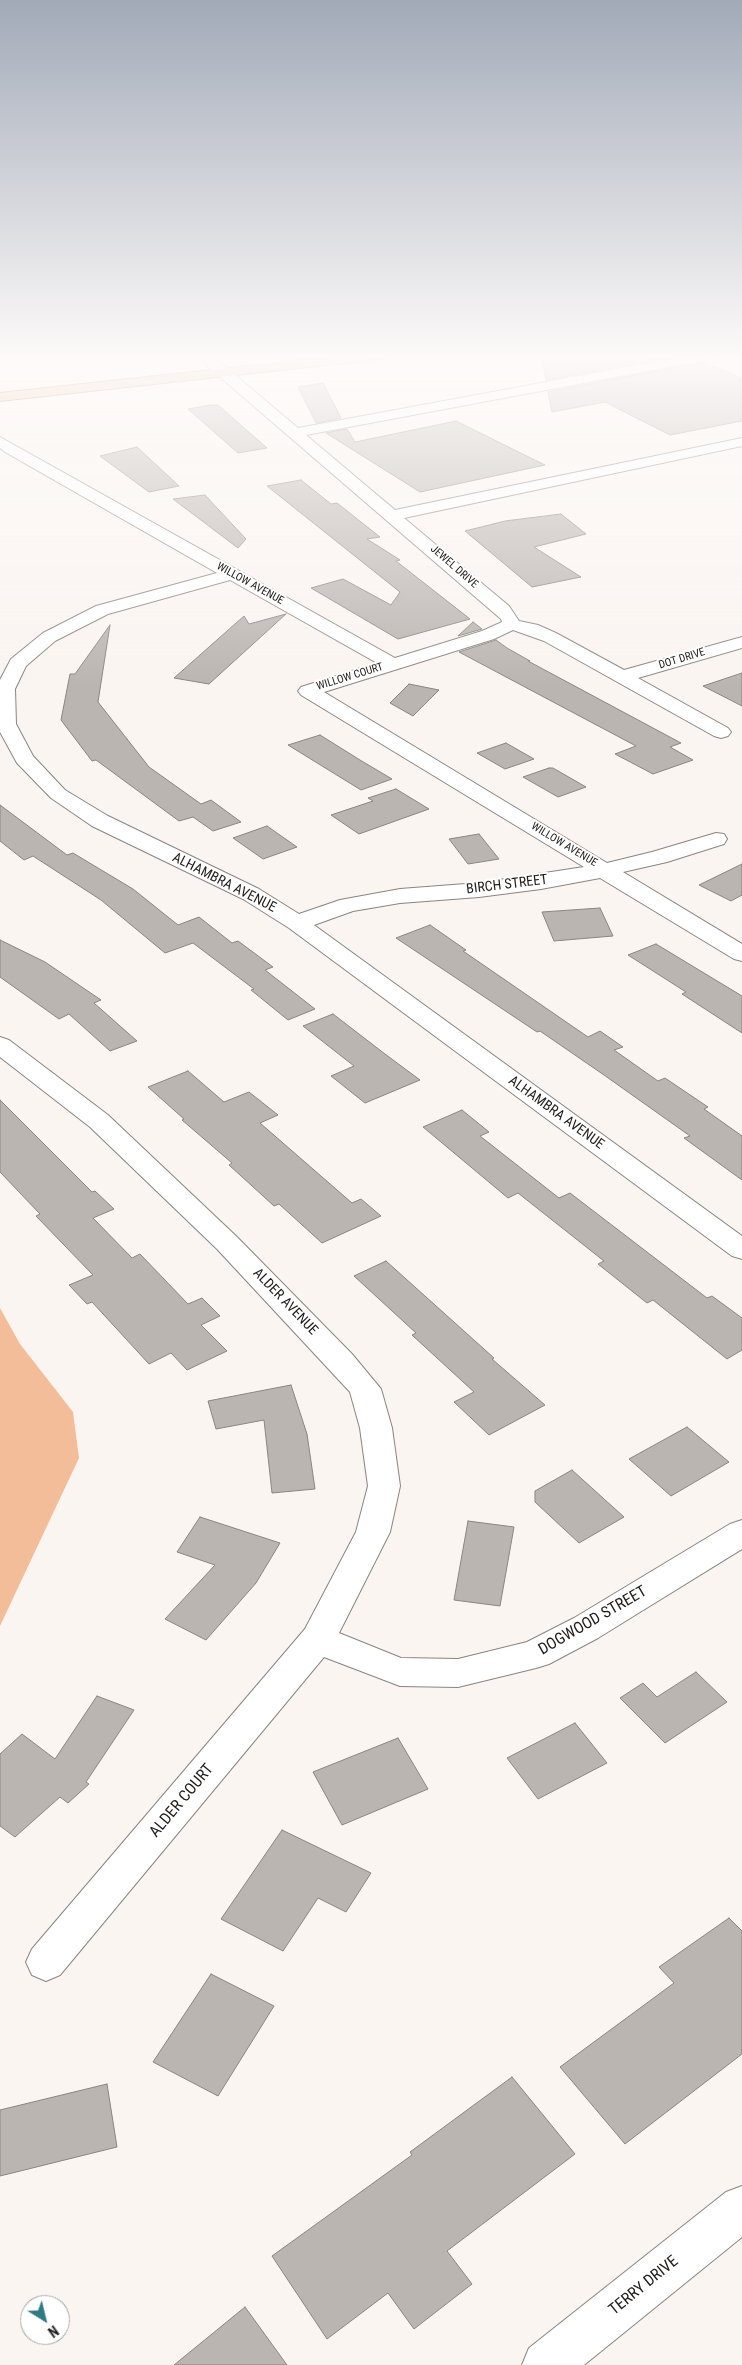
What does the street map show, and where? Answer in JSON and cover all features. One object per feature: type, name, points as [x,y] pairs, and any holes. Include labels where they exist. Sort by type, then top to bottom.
[{"type":"street","name":"WILLOW AVENUE","points":[[39,465],[392,664]]},
{"type":"street","name":"JEWEL DRIVE","points":[[334,465],[503,610],[510,618],[511,624]]},
{"type":"street","points":[[393,515],[630,465]]},
{"type":"street","name":"ALHAMBRA AVENUE","points":[[232,574],[102,610],[49,637],[9,663],[5,690],[6,724],[24,759],[58,794],[100,821],[251,894],[297,923],[742,1250]]},
{"type":"street","points":[[392,664],[488,635],[511,624],[532,629],[550,637],[721,732]]},
{"type":"street","name":"DOT DRIVE","points":[[622,677],[742,642]]},
{"type":"street","name":"WILLOW COURT","points":[[308,690],[392,664]]},
{"type":"street","name":"WILLOW AVENUE","points":[[308,690],[742,954]]},
{"type":"street","name":"BIRCH STREET","points":[[297,923],[348,905],[400,896],[505,887],[605,870],[716,839]]},
{"type":"street","name":"ALDER AVENUE","points":[[0,1045],[99,1121],[227,1243],[310,1327],[365,1390],[376,1428],[384,1486],[373,1532],[318,1639]]},
{"type":"street","name":"DOGWOOD STREET","points":[[318,1639],[400,1672],[458,1673],[492,1666],[536,1654],[742,1533]]},
{"type":"street","name":"ALDER COURT","points":[[46,1962],[318,1639]]},
{"type":"street","name":"TERRY DRIVE","points":[[546,2365],[742,2208]]},
{"type":"shaded area","points":[[0,1308],[20,1344],[73,1412],[79,1458],[0,1626]]},
{"type":"building","points":[[113,465],[157,465],[179,486],[149,492]]},
{"type":"building","points":[[378,465],[543,465],[420,492]]},
{"type":"building","points":[[301,480],[331,504],[337,503],[380,537],[367,539],[400,560],[396,561],[470,619],[398,639],[311,588],[343,579],[391,605],[400,592],[267,486]]},
{"type":"building","points":[[205,495],[246,539],[238,548],[173,499]]},
{"type":"building","points":[[561,514],[586,534],[534,547],[581,577],[532,587],[465,531],[505,521]]},
{"type":"building","points":[[286,614],[209,684],[174,678],[244,616],[249,624]]},
{"type":"building","points":[[473,622],[482,629],[458,636]]},
{"type":"building","points":[[110,625],[98,702],[149,767],[201,804],[211,800],[241,822],[213,831],[193,817],[179,821],[96,760],[92,761],[61,720],[70,674],[75,674]]},
{"type":"building","points":[[496,640],[530,661],[528,661],[681,743],[670,747],[693,760],[653,774],[615,754],[636,746],[459,652]]},
{"type":"building","points":[[742,673],[742,706],[703,686]]},
{"type":"building","points":[[409,684],[439,690],[413,716],[390,703]]},
{"type":"building","points":[[320,735],[392,779],[361,790],[288,745]]},
{"type":"building","points":[[506,743],[534,759],[505,769],[477,753]]},
{"type":"building","points":[[553,768],[586,787],[558,797],[523,777]]},
{"type":"building","points":[[396,789],[429,809],[359,834],[331,815],[373,801],[368,798]]},
{"type":"building","points":[[0,805],[67,855],[73,853],[133,889],[178,925],[199,917],[232,943],[238,941],[273,967],[265,970],[315,1009],[288,1020],[251,990],[254,989],[193,943],[165,953],[101,900],[33,856],[24,860],[0,841]]},
{"type":"building","points":[[267,826],[297,847],[263,859],[233,838]]},
{"type":"building","points":[[479,834],[499,859],[468,864],[449,839]]},
{"type":"building","points":[[742,864],[742,895],[731,901],[699,885]]},
{"type":"building","points":[[600,908],[613,936],[554,941],[542,912]]},
{"type":"building","points":[[430,925],[466,950],[463,951],[588,1037],[600,1031],[623,1047],[614,1050],[658,1081],[665,1078],[708,1107],[704,1109],[742,1136],[742,1180],[684,1138],[690,1136],[604,1075],[540,1031],[537,1032],[396,938]]},
{"type":"building","points":[[0,940],[45,962],[101,1000],[94,1003],[137,1041],[110,1051],[69,1014],[59,1019],[0,977]]},
{"type":"building","points":[[656,944],[742,996],[742,1033],[682,994],[686,992],[628,955]]},
{"type":"building","points":[[333,1014],[420,1080],[365,1103],[331,1076],[354,1066],[303,1026]]},
{"type":"building","points":[[188,1071],[224,1102],[249,1092],[278,1115],[260,1123],[352,1203],[361,1199],[381,1216],[322,1243],[279,1204],[274,1206],[229,1165],[232,1163],[182,1120],[184,1119],[148,1087]]},
{"type":"building","points":[[0,1100],[92,1192],[95,1191],[114,1209],[93,1218],[132,1258],[140,1254],[188,1304],[202,1298],[220,1316],[201,1325],[227,1351],[187,1370],[171,1353],[149,1364],[92,1302],[87,1304],[69,1285],[93,1275],[36,1216],[40,1214],[0,1172]]},
{"type":"building","points":[[462,1110],[489,1132],[480,1136],[559,1198],[570,1193],[707,1298],[712,1296],[742,1318],[742,1350],[727,1359],[653,1300],[647,1303],[598,1264],[604,1261],[518,1193],[508,1198],[423,1127]]},
{"type":"building","points":[[386,1261],[545,1405],[489,1435],[454,1402],[474,1392],[412,1335],[416,1333],[354,1276]]},
{"type":"building","points":[[291,1385],[307,1434],[315,1489],[272,1493],[264,1420],[216,1429],[208,1401]]},
{"type":"building","points":[[687,1427],[729,1462],[671,1496],[629,1459]]},
{"type":"building","points":[[572,1470],[624,1517],[579,1543],[535,1502],[535,1491]]},
{"type":"building","points":[[200,1517],[280,1543],[256,1583],[206,1640],[165,1619],[215,1565],[177,1552]]},
{"type":"building","points":[[468,1521],[514,1527],[500,1606],[454,1600]]},
{"type":"building","points":[[696,1672],[727,1702],[665,1743],[620,1698],[643,1683],[657,1697]]},
{"type":"building","points":[[97,1696],[134,1710],[86,1782],[89,1784],[68,1803],[60,1797],[15,1837],[0,1826],[0,1754],[22,1734],[55,1759]]},
{"type":"building","points":[[575,1723],[607,1763],[538,1799],[507,1758]]},
{"type":"building","points":[[398,1738],[428,1789],[342,1825],[313,1772]]},
{"type":"building","points":[[282,1830],[371,1873],[346,1912],[318,1898],[283,1951],[221,1919]]},
{"type":"building","points":[[729,1918],[742,1931],[742,2054],[625,2144],[560,2067],[674,1983],[659,1967]]},
{"type":"building","points":[[211,1974],[274,2006],[218,2096],[153,2062]]},
{"type":"building","points":[[512,2077],[575,2154],[447,2251],[472,2284],[414,2329],[388,2293],[327,2339],[272,2256],[412,2155],[410,2152]]},
{"type":"building","points":[[107,2084],[117,2147],[0,2176],[0,2110]]},
{"type":"building","points":[[245,2307],[287,2365],[174,2365]]}]
